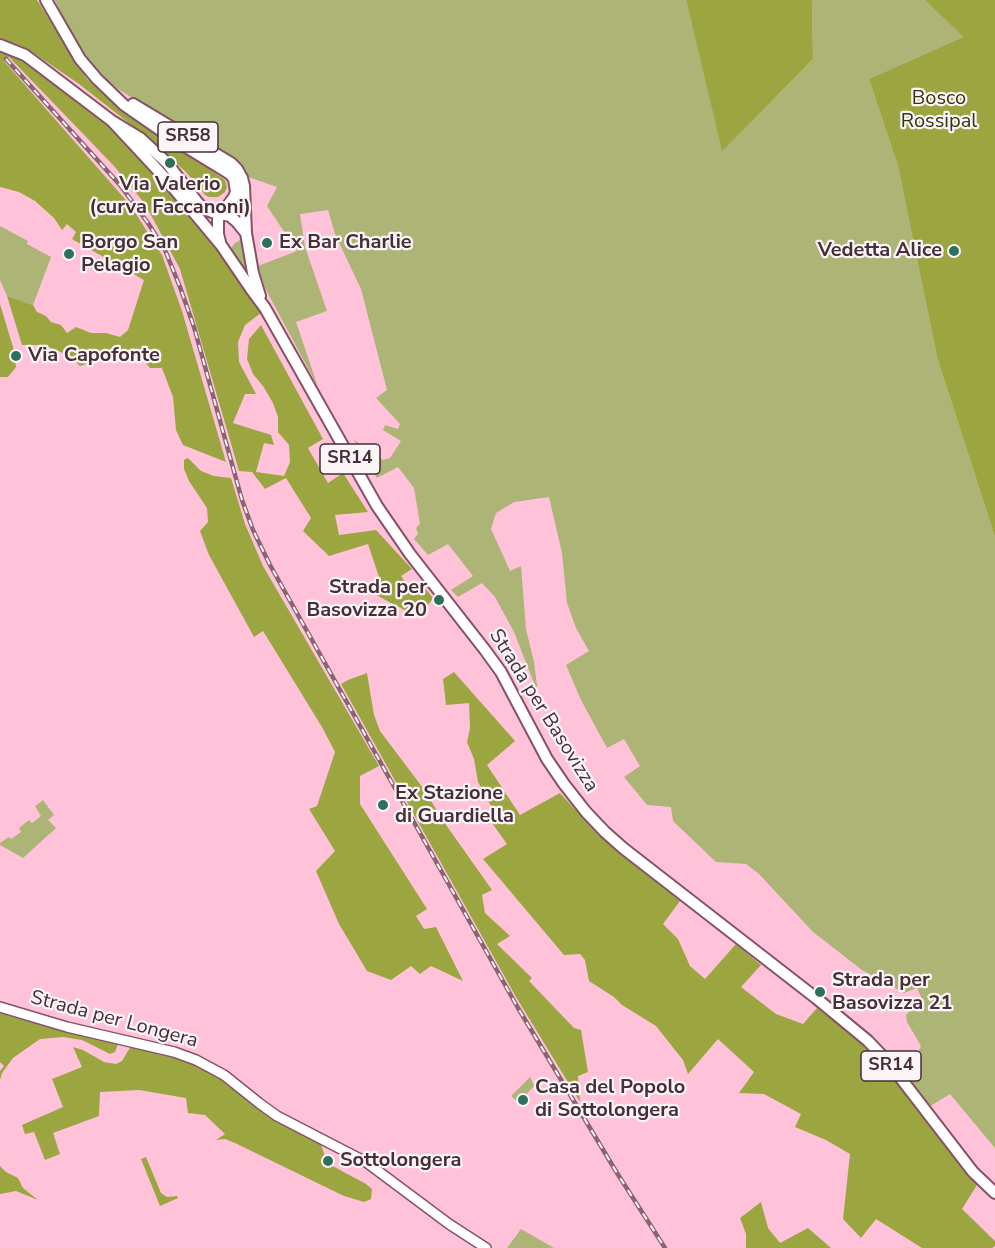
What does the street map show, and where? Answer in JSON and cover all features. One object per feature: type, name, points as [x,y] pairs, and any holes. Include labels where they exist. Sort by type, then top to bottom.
[{"type":"main road","name":"SR58","points":[[46,0],[80,59],[97,79],[124,105],[157,129],[230,174],[239,192]]},
{"type":"main road","points":[[0,45],[25,55],[112,121],[140,138],[163,159],[203,208],[230,216],[246,233]]},
{"type":"main road","name":"Strada per Basovizza","points":[[112,121],[166,179],[221,245],[265,308],[377,506],[410,554],[501,672],[547,759],[586,812],[623,848],[868,1041],[889,1063],[972,1172],[995,1193]]},
{"type":"main road","points":[[183,183],[197,197],[211,204],[222,203],[239,192]]},
{"type":"main road","points":[[221,245],[218,219],[239,192]]},
{"type":"main road","name":"Strada per Basovizza","points":[[239,192],[253,273],[265,308]]},
{"type":"main road","points":[[191,210],[205,216],[222,214]]},
{"type":"street","name":"Strada per Longera","points":[[0,1007],[67,1027],[174,1052],[196,1060],[224,1075],[276,1116],[366,1162],[449,1224],[486,1248]]},
{"type":"green space","points":[[0,0],[37,0],[87,79],[113,102],[225,180],[227,187],[225,192],[218,197],[205,195],[186,172],[148,138],[79,84],[28,49],[0,38]]},
{"type":"green space","points":[[55,0],[686,0],[722,150],[813,59],[812,0],[925,0],[963,37],[869,79],[898,166],[937,357],[995,537],[995,1148],[950,1094],[929,1107],[901,1071],[917,1055],[921,1046],[907,1022],[906,1015],[921,997],[917,988],[904,993],[862,970],[813,932],[759,874],[746,864],[716,862],[673,821],[671,807],[647,805],[624,777],[640,766],[624,739],[607,748],[581,700],[566,665],[589,651],[576,628],[567,603],[562,553],[549,497],[514,502],[496,513],[491,529],[510,571],[521,566],[526,629],[538,693],[514,632],[495,597],[482,583],[458,597],[451,590],[473,576],[448,544],[428,555],[414,539],[418,534],[416,528],[420,524],[414,488],[398,467],[377,478],[354,440],[383,460],[390,458],[401,441],[383,430],[385,425],[398,429],[400,424],[376,398],[387,390],[361,289],[335,234],[328,210],[300,214],[305,247],[327,311],[296,322],[318,387],[265,288],[258,266],[297,251],[267,206],[277,187],[248,177],[246,170],[239,164],[201,140],[205,132],[195,127],[190,134],[118,89],[95,70],[75,43]]},
{"type":"green space","points":[[686,0],[812,0],[813,59],[722,151]]},
{"type":"green space","name":"Bosco Rossipal","points":[[925,0],[995,0],[995,537],[937,357],[898,166],[869,79],[963,37]]},
{"type":"green space","points":[[0,51],[14,56],[40,72],[107,125],[146,165],[220,254],[261,313],[245,325],[238,342],[239,362],[256,394],[245,394],[233,423],[271,435],[274,445],[264,443],[256,472],[284,476],[290,462],[289,445],[278,432],[278,417],[273,403],[253,374],[247,359],[249,339],[261,325],[323,439],[308,448],[328,483],[343,473],[368,512],[335,515],[339,535],[376,530],[412,569],[401,576],[411,590],[421,583],[433,598],[429,604],[414,615],[376,595],[381,583],[368,544],[329,556],[303,531],[311,518],[286,478],[265,489],[252,472],[239,471],[180,269],[145,204],[114,166],[9,57],[4,61],[131,206],[162,255],[182,311],[226,462],[183,445],[176,430],[173,397],[162,368],[150,368],[134,348],[80,366],[70,356],[44,345],[22,345],[7,296],[33,305],[37,312],[46,316],[51,322],[61,325],[67,333],[76,327],[91,333],[106,333],[120,337],[128,330],[144,280],[72,239],[76,232],[67,224],[62,230],[54,218],[35,201],[19,192],[0,187]]},
{"type":"green space","points":[[0,226],[51,257],[33,305],[7,296],[0,280]]},
{"type":"green space","points":[[242,239],[244,259],[249,279],[231,248]]},
{"type":"green space","points":[[0,304],[13,347],[16,367],[8,377],[0,377]]},
{"type":"green space","points":[[188,458],[201,471],[214,476],[231,478],[245,524],[263,566],[379,766],[360,776],[360,804],[427,909],[416,916],[424,929],[436,927],[463,981],[431,966],[420,974],[411,966],[391,980],[367,971],[339,924],[316,871],[335,851],[309,809],[317,806],[335,752],[263,631],[254,637],[209,555],[200,531],[208,522],[207,508],[184,469],[184,460]]},
{"type":"green space","points":[[454,672],[515,741],[487,765],[520,815],[560,793],[593,829],[680,901],[663,924],[678,939],[690,966],[705,979],[736,944],[761,965],[741,987],[776,1014],[803,1024],[817,1008],[858,1040],[891,1076],[977,1185],[962,1209],[995,1241],[995,1246],[992,1248],[922,1248],[876,1219],[861,1238],[843,1219],[850,1154],[826,1140],[795,1127],[801,1114],[764,1094],[739,1093],[754,1072],[718,1039],[688,1074],[683,1060],[656,1026],[589,981],[585,960],[580,954],[564,955],[483,859],[507,844],[492,823],[491,806],[478,782],[474,759],[467,742],[470,728],[469,703],[446,705],[443,679]]},
{"type":"green space","points":[[367,673],[374,715],[380,731],[423,788],[492,890],[482,895],[485,913],[510,936],[497,944],[532,978],[529,981],[574,1028],[581,1030],[588,1072],[578,1076],[580,1102],[516,997],[341,684]]},
{"type":"green space","points":[[43,800],[54,815],[48,820],[56,828],[23,858],[0,845],[9,837],[11,839],[21,832],[19,828],[29,820],[32,823],[41,816],[35,806]]},
{"type":"green space","points":[[0,1012],[118,1044],[115,1052],[110,1054],[82,1040],[63,1037],[40,1039],[13,1058],[2,1073],[0,1080],[0,1071],[4,1066],[0,1062]]},
{"type":"green space","points":[[131,1046],[182,1059],[223,1079],[321,1144],[327,1163],[366,1184],[372,1189],[371,1199],[364,1202],[344,1196],[235,1143],[225,1139],[216,1140],[225,1134],[205,1115],[188,1113],[186,1098],[139,1090],[100,1092],[99,1116],[53,1133],[60,1154],[45,1160],[34,1132],[25,1134],[22,1125],[63,1107],[52,1079],[82,1067],[73,1047],[104,1062],[116,1064],[122,1061]]},
{"type":"green space","points":[[530,1077],[537,1091],[533,1087],[519,1103],[511,1096]]},
{"type":"green space","points":[[146,1157],[161,1193],[167,1197],[177,1196],[178,1198],[160,1206],[141,1159]]},
{"type":"green space","points":[[0,1166],[18,1178],[23,1188],[38,1200],[16,1191],[0,1194]]},
{"type":"green space","points":[[761,1202],[768,1228],[780,1243],[808,1228],[831,1248],[746,1248],[746,1234],[740,1218]]},
{"type":"green space","points":[[521,1229],[554,1248],[507,1248]]},
{"type":"railway","points":[[6,59],[120,185],[165,250],[194,327],[242,500],[270,565],[518,1008],[665,1248]]},
{"type":"place","name":"Via Valerio (curva Faccanoni)","points":[[170,163]]},
{"type":"place","name":"Ex Bar Charlie","points":[[267,243]]},
{"type":"place","name":"Vedetta Alice","points":[[954,251]]},
{"type":"place","name":"Borgo San Pelagio","points":[[69,254]]},
{"type":"place","name":"Via Capofonte","points":[[16,356]]},
{"type":"place","name":"Strada per Basovizza 20","points":[[439,600]]},
{"type":"place","name":"Ex Stazione di Guardiella","points":[[383,805]]},
{"type":"place","name":"Strada per Basovizza 21","points":[[820,992]]},
{"type":"place","name":"Casa del Popolo di Sottolongera","points":[[523,1100]]},
{"type":"place","name":"Sottolongera","points":[[328,1161]]}]
